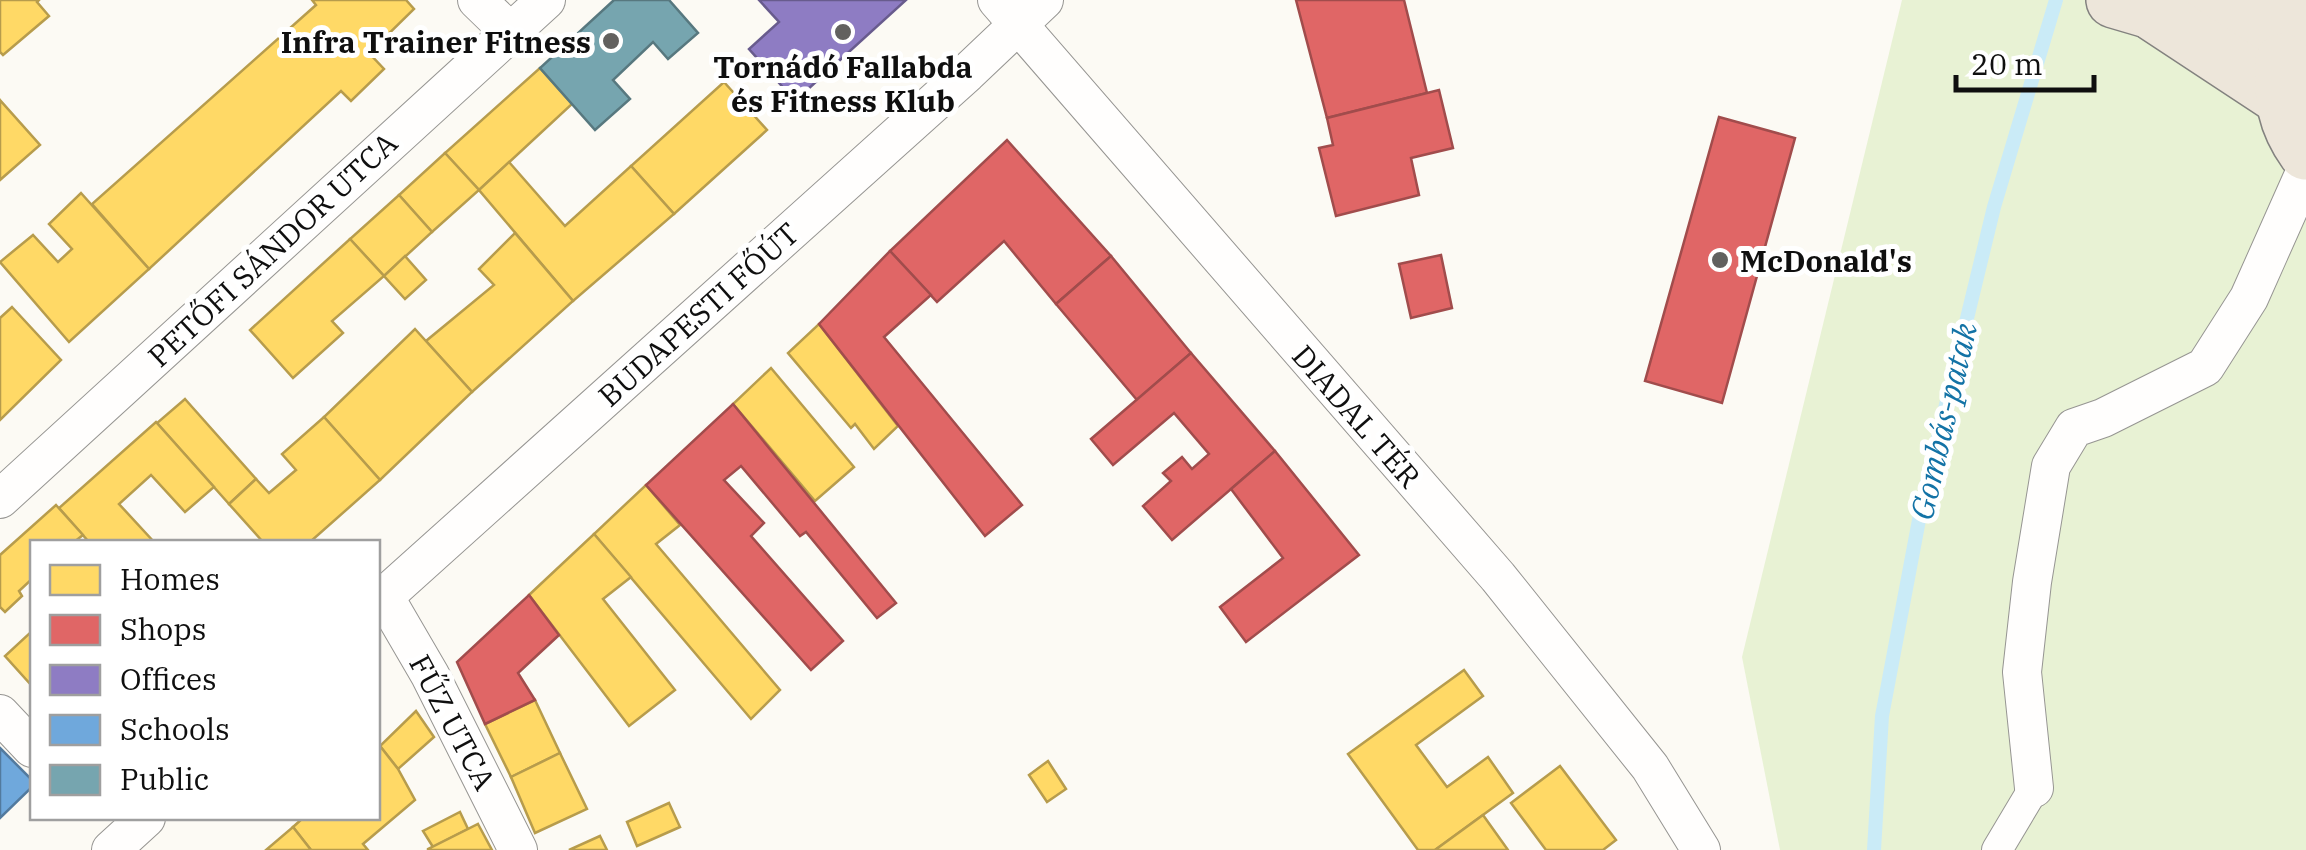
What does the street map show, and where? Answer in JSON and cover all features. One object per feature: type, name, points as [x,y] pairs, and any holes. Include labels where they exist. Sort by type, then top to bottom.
[{"type":"main road","points":[[2131,5],[2302,23],[2284,60],[2281,97],[2293,134],[2306,152]]},
{"type":"main road","points":[[2131,5],[2281,97]]},
{"type":"street","points":[[477,0],[509,31]]},
{"type":"street","name":"PETŐFI SÁNDOR UTCA","points":[[0,499],[546,0]]},
{"type":"street","name":"BUDAPESTI FŐÚT","points":[[380,599],[953,86],[1019,8]]},
{"type":"street","name":"DIADAL TÉR","points":[[1019,8],[1498,577],[1650,767],[1702,850]]},
{"type":"street","points":[[1996,850],[2034,788],[2022,672],[2050,466],[2074,428],[2103,418],[2205,367],[2249,298],[2306,170]]},
{"type":"street","name":"FŰZ UTCA","points":[[380,599],[430,675],[518,850]]},
{"type":"street","points":[[0,714],[30,746]]},
{"type":"green space","points":[[1902,0],[2306,0],[2306,850],[1780,850],[1742,657]]},
{"type":"building: Homes","points":[[0,0],[39,0],[49,16],[3,55],[0,52]]},
{"type":"building: Homes","points":[[312,0],[406,0],[414,9],[369,53],[384,69],[351,101],[341,91],[149,269],[92,204],[316,5]]},
{"type":"building: Homes","points":[[540,68],[572,104],[479,190],[445,153]]},
{"type":"building: Homes","points":[[724,82],[767,130],[674,214],[631,166]]},
{"type":"building: Homes","points":[[0,100],[40,145],[0,180]]},
{"type":"building: Homes","points":[[445,153],[479,190],[432,232],[399,195]]},
{"type":"building: Homes","points":[[509,162],[565,226],[631,166],[674,214],[573,301],[479,190]]},
{"type":"building: Homes","points":[[81,193],[149,269],[69,342],[0,262],[33,235],[58,262],[72,249],[49,224]]},
{"type":"building: Homes","points":[[399,195],[432,232],[384,276],[350,239]]},
{"type":"building: Homes","points":[[515,233],[573,301],[472,392],[426,341],[494,285],[479,269]]},
{"type":"building: Homes","points":[[350,239],[384,276],[332,321],[343,333],[293,378],[250,330]]},
{"type":"building: Homes","points":[[405,256],[426,280],[405,299],[384,276]]},
{"type":"building: Homes","points":[[12,307],[61,360],[0,420],[0,318]]},
{"type":"building: Homes","points":[[819,324],[898,426],[874,449],[855,424],[851,428],[788,353]]},
{"type":"building: Homes","points":[[415,329],[472,392],[380,480],[324,417]]},
{"type":"building: Homes","points":[[771,368],[854,467],[815,501],[733,404]]},
{"type":"building: Homes","points":[[185,399],[256,479],[229,504],[157,423]]},
{"type":"building: Homes","points":[[324,417],[380,480],[312,540],[261,540],[229,504],[256,479],[269,493],[296,470],[282,454]]},
{"type":"building: Homes","points":[[156,422],[214,487],[185,512],[151,475],[119,504],[152,540],[87,540],[59,508]]},
{"type":"building: Homes","points":[[646,485],[680,525],[656,544],[780,690],[751,719],[594,534]]},
{"type":"building: Homes","points":[[56,505],[83,535],[77,540],[30,540],[30,581],[19,591],[22,596],[5,612],[0,607],[0,555]]},
{"type":"building: Homes","points":[[594,534],[631,577],[603,599],[675,690],[629,726],[529,595]]},
{"type":"building: Homes","points":[[30,633],[30,684],[5,656]]},
{"type":"building: Homes","points":[[1464,670],[1483,696],[1416,745],[1447,787],[1488,757],[1513,793],[1435,850],[1418,850],[1348,754]]},
{"type":"building: Homes","points":[[535,700],[560,753],[511,777],[485,724]]},
{"type":"building: Homes","points":[[416,711],[434,737],[398,769],[380,746]]},
{"type":"building: Homes","points":[[380,746],[415,800],[363,844],[368,850],[311,850],[293,827],[301,820],[380,820]]},
{"type":"building: Homes","points":[[560,753],[587,809],[535,833],[511,777]]},
{"type":"building: Homes","points":[[1048,761],[1066,789],[1047,802],[1029,775]]},
{"type":"building: Homes","points":[[1560,766],[1616,840],[1603,850],[1546,850],[1511,803]]},
{"type":"building: Homes","points":[[669,803],[680,827],[637,846],[627,822]]},
{"type":"building: Homes","points":[[460,812],[468,829],[433,847],[423,831]]},
{"type":"building: Homes","points":[[1483,815],[1508,850],[1435,850]]},
{"type":"building: Homes","points":[[478,824],[492,850],[428,850],[428,849]]},
{"type":"building: Homes","points":[[293,827],[311,850],[266,850]]},
{"type":"building: Homes","points":[[600,836],[607,850],[569,850]]},
{"type":"building: Shops","points":[[1296,0],[1404,0],[1427,93],[1327,118]]},
{"type":"building: Shops","points":[[1439,90],[1453,148],[1411,158],[1419,195],[1336,216],[1319,148],[1333,145],[1327,118]]},
{"type":"building: Shops","name":"McDonald's","points":[[1719,117],[1795,138],[1722,403],[1645,381]]},
{"type":"building: Shops","points":[[1007,140],[1111,256],[1056,304],[1004,241],[937,302],[890,251]]},
{"type":"building: Shops","points":[[890,251],[931,295],[884,337],[1022,505],[985,536],[819,324]]},
{"type":"building: Shops","points":[[1441,255],[1452,308],[1411,318],[1399,264]]},
{"type":"building: Shops","points":[[1111,256],[1191,353],[1137,400],[1056,304]]},
{"type":"building: Shops","points":[[1191,353],[1275,451],[1172,540],[1143,506],[1171,481],[1163,473],[1182,457],[1192,469],[1209,454],[1174,413],[1113,465],[1091,439]]},
{"type":"building: Shops","points":[[733,404],[896,603],[877,618],[806,532],[800,536],[741,466],[724,480],[764,523],[751,536],[843,641],[811,670],[646,485]]},
{"type":"building: Shops","points":[[1275,451],[1359,555],[1246,642],[1220,607],[1283,558],[1231,489]]},
{"type":"building: Shops","points":[[529,595],[559,635],[518,673],[535,700],[485,724],[457,662]]},
{"type":"building: Offices","points":[[759,0],[906,0],[795,101],[749,49],[779,22]]},
{"type":"building: Schools","points":[[0,748],[30,778],[30,789],[0,818]]},
{"type":"building: Public","points":[[614,0],[669,0],[698,33],[668,59],[653,42],[613,80],[630,99],[595,130],[540,68]]},
{"type":"waterway","name":"Gombás-patak","points":[[1874,850],[1882,716],[1922,504],[1994,207],[2056,0]]},
{"type":"place","name":"Tornádó Fallabda és Fitness Klub","points":[[843,32]]},
{"type":"place","name":"Infra Trainer Fitness","points":[[611,41]]},
{"type":"place","name":"McDonald's","points":[[1720,260]]}]
